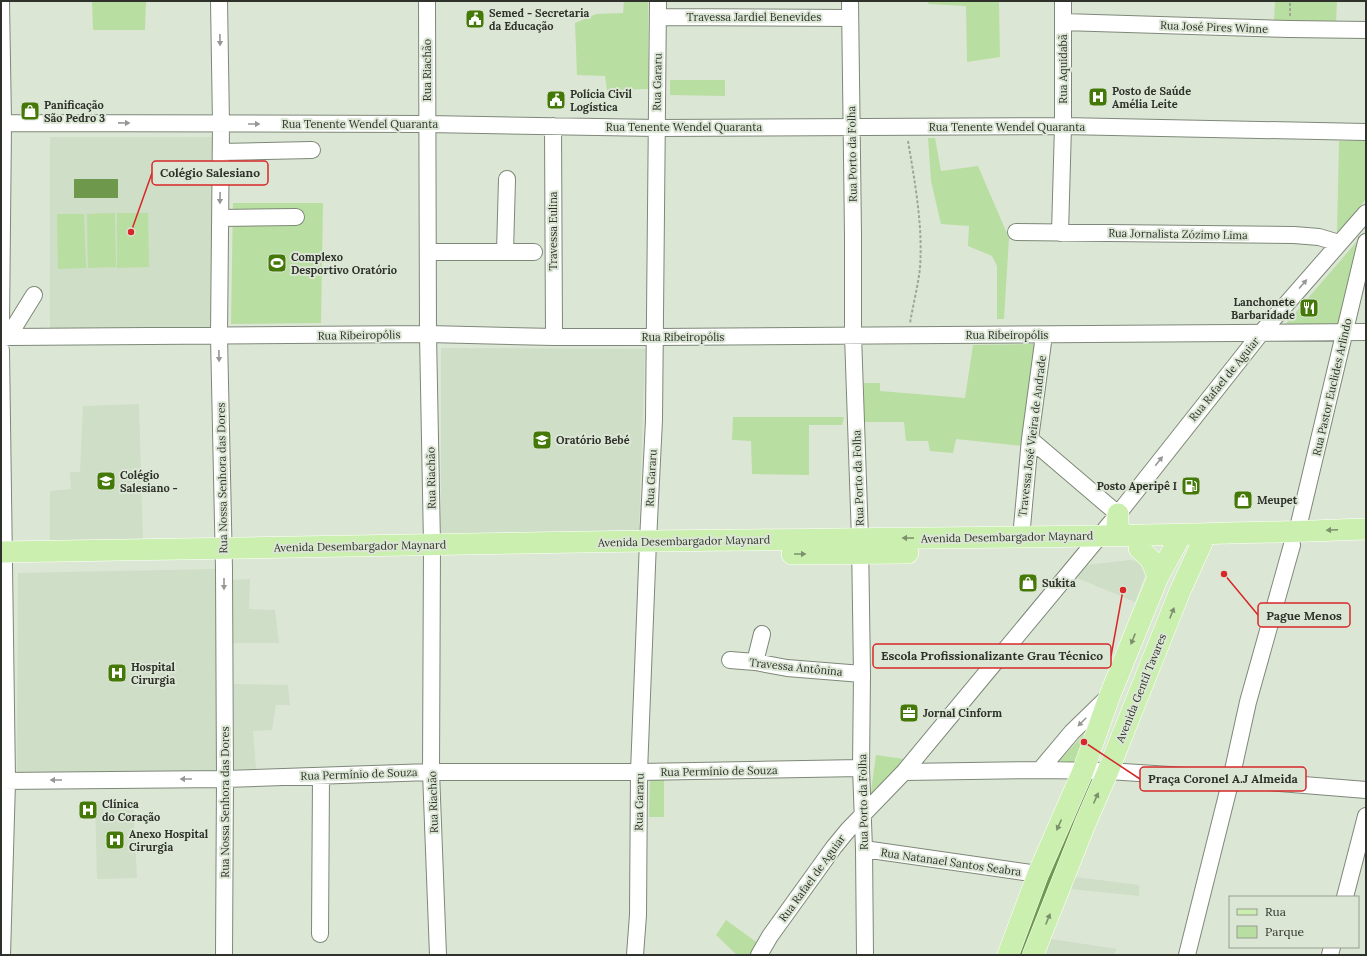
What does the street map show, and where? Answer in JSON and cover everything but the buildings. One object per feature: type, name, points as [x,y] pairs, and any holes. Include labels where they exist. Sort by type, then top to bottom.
[{"type":"main road","points":[[1118,514],[1117,526],[1151,560],[1158,577]]},
{"type":"main road","name":"Avenida Desembargador Maynard","points":[[1295,538],[1366,529]]},
{"type":"main road","name":"Avenida Desembargador Maynard","points":[[860,546],[1021,538],[1094,542]]},
{"type":"main road","name":"Avenida Desembargador Maynard","points":[[3,558],[432,550],[860,546],[1295,538],[1366,543]]},
{"type":"main road","name":"Avenida Gentil Tavares","points":[[1033,955],[1106,771],[1180,591],[1203,540]]},
{"type":"main road","points":[[1008,955],[1038,874],[1085,771],[1110,695],[1158,577],[1177,541]]},
{"type":"street","points":[[1,1],[4,678],[2,955]]},
{"type":"street","name":"Rua Nossa Senhora das Dores","points":[[219,1],[221,124],[219,336],[225,779],[224,955]]},
{"type":"street","name":"Rua Riachão","points":[[427,1],[426,124],[432,550],[431,772],[438,955]]},
{"type":"street","name":"Rua Gararu","points":[[635,955],[638,915],[639,772],[654,420],[656,337],[658,1]]},
{"type":"street","name":"Rua Porto da Folha","points":[[850,1],[853,335],[860,546],[865,955]]},
{"type":"street","name":"Rua Aquidabã","points":[[1060,233],[1063,126],[1063,1]]},
{"type":"street","name":"Travessa Jardiel Benevides","points":[[658,17],[850,18]]},
{"type":"street","name":"Rua José Pires Winne","points":[[1063,22],[1366,30]]},
{"type":"street","name":"Rua Tenente Wendel Quaranta","points":[[2,122],[426,124],[657,128],[906,128],[1063,126],[1366,132]]},
{"type":"street","name":"Travessa Eulina","points":[[553,126],[554,337]]},
{"type":"street","points":[[221,152],[312,150]]},
{"type":"street","points":[[505,252],[507,179]]},
{"type":"street","name":"Rua Rafael de Aguiar","points":[[759,955],[770,936],[834,847],[904,772],[1118,514],[1261,333],[1339,242],[1366,213]]},
{"type":"street","points":[[220,218],[296,217]]},
{"type":"street","name":"Rua Jornalista Zózimo Lima","points":[[1016,232],[1294,235],[1319,237],[1339,242]]},
{"type":"street","name":"Rua Pastor Euclides Arlindo","points":[[1187,955],[1231,779],[1248,702],[1295,538],[1366,242]]},
{"type":"street","points":[[429,252],[534,252]]},
{"type":"street","points":[[3,337],[34,296]]},
{"type":"street","name":"Rua Ribeiropólis","points":[[3,337],[428,334],[554,337],[656,337],[1366,332]]},
{"type":"street","name":"Travessa José Vieira de Andrade","points":[[1021,538],[1030,439],[1044,335]]},
{"type":"street","points":[[1030,439],[1118,514]]},
{"type":"street","points":[[755,662],[762,634]]},
{"type":"street","name":"Travessa Antônina","points":[[730,660],[755,662],[787,668],[862,674]]},
{"type":"street","points":[[1040,770],[1072,732],[1110,695]]},
{"type":"street","name":"Rua Permínio de Souza","points":[[4,781],[225,779],[431,772],[639,772],[862,768]]},
{"type":"street","points":[[904,772],[1040,770],[1106,771],[1366,790]]},
{"type":"street","points":[[320,934],[321,776]]},
{"type":"street","points":[[1345,896],[1366,816]]},
{"type":"street","name":"Rua Natanael Santos Seabra","points":[[864,850],[1038,874]]},
{"type":"path","points":[[906,128],[917,196],[920,262],[908,335]]},
{"type":"shaded area","points":[[50,137],[212,137],[211,327],[50,332]]},
{"type":"shaded area","points":[[74,179],[118,179],[118,198],[74,198]]},
{"type":"shaded area","name":"Oratório Bebé","points":[[441,348],[645,349],[639,530],[441,535]]},
{"type":"shaded area","name":"Colégio Salesiano -","points":[[139,404],[143,544],[50,544],[50,491],[71,489],[70,472],[80,472],[83,406]]},
{"type":"shaded area","points":[[1130,560],[1139,561],[1143,564],[1146,573],[1135,602],[1077,578],[1086,565]]},
{"type":"shaded area","name":"Hospital Cirurgia","points":[[215,569],[220,774],[17,780],[18,573]]},
{"type":"shaded area","points":[[250,579],[249,609],[275,610],[279,643],[233,643],[231,580]]},
{"type":"shaded area","points":[[234,684],[288,685],[290,705],[276,705],[272,730],[253,731],[256,769],[234,769]]},
{"type":"shaded area","name":"Anexo Hospital Cirurgia","points":[[133,800],[137,878],[97,879],[95,801]]},
{"type":"shaded area","points":[[1076,877],[1139,885],[1139,896],[1070,889]]},
{"type":"shaded area","points":[[1051,939],[1117,949],[1113,955],[1045,955]]},
{"type":"green space","points":[[92,1],[146,1],[145,30],[93,30]]},
{"type":"green space","points":[[624,1],[648,1],[648,89],[607,90],[605,76],[577,75],[575,23],[596,14],[623,13]]},
{"type":"green space","points":[[929,1],[999,1],[1000,57],[967,62],[966,6],[928,4]]},
{"type":"green space","points":[[1275,1],[1337,1],[1336,23],[1274,21]]},
{"type":"green space","points":[[670,80],[725,80],[725,96],[670,95]]},
{"type":"green space","points":[[928,138],[935,138],[941,171],[978,166],[1009,238],[1004,319],[997,319],[997,266],[992,256],[968,246],[969,226],[941,224],[931,181]]},
{"type":"green space","points":[[1339,141],[1366,141],[1366,199],[1337,235]]},
{"type":"green space","name":"Complexo Desportivo Oratório","points":[[233,203],[323,203],[321,323],[231,324]]},
{"type":"green space","points":[[115,213],[116,267],[88,268],[87,214]]},
{"type":"green space","points":[[117,213],[148,213],[149,267],[117,268]]},
{"type":"green space","points":[[57,214],[84,214],[86,268],[58,269]]},
{"type":"green space","points":[[1365,232],[1344,324],[1284,326]]},
{"type":"green space","points":[[1036,344],[1023,446],[956,439],[953,453],[930,451],[928,441],[906,441],[904,422],[864,422],[864,383],[880,383],[880,391],[965,398],[973,345]]},
{"type":"green space","points":[[733,417],[844,417],[842,425],[809,425],[809,475],[752,474],[751,441],[732,440]]},
{"type":"green space","points":[[1101,715],[1080,768],[1053,768]]},
{"type":"green space","points":[[876,755],[904,759],[870,799]]},
{"type":"green space","points":[[664,777],[664,817],[649,817],[650,778]]},
{"type":"green space","points":[[726,920],[759,944],[753,955],[737,955],[716,935]]},
{"type":"waterway","points":[[1020,955],[1089,784]]},
{"type":"place","name":"Semed - Secretaria da Educação","points":[[475,19]]},
{"type":"place","name":"Posto de Saúde Amélia Leite","points":[[1098,97]]},
{"type":"place","name":"Polícia Civil Logística","points":[[556,100]]},
{"type":"place","name":"Panificação São Pedro 3","points":[[30,111]]},
{"type":"place","name":"Colégio Salesiano","points":[[131,232]]},
{"type":"place","name":"Complexo Desportivo Oratório","points":[[277,263]]},
{"type":"place","name":"Lanchonete Barbaridade","points":[[1309,308]]},
{"type":"place","name":"Oratório Bebé","points":[[542,440]]},
{"type":"place","name":"Colégio Salesiano -","points":[[106,481]]},
{"type":"place","name":"Posto Aperipê I","points":[[1191,486]]},
{"type":"place","name":"Meupet","points":[[1243,500]]},
{"type":"place","name":"Pague Menos","points":[[1224,574]]},
{"type":"place","name":"Sukita","points":[[1028,583]]},
{"type":"place","name":"Escola Profissionalizante Grau Técnico","points":[[1123,590]]},
{"type":"place","name":"Hospital Cirurgia","points":[[117,673]]},
{"type":"place","name":"Jornal Cinform","points":[[909,713]]},
{"type":"place","name":"Praça Coronel A.J Almeida","points":[[1084,742]]},
{"type":"place","name":"Clínica do Coração","points":[[88,810]]},
{"type":"place","name":"Anexo Hospital Cirurgia","points":[[115,840]]}]
